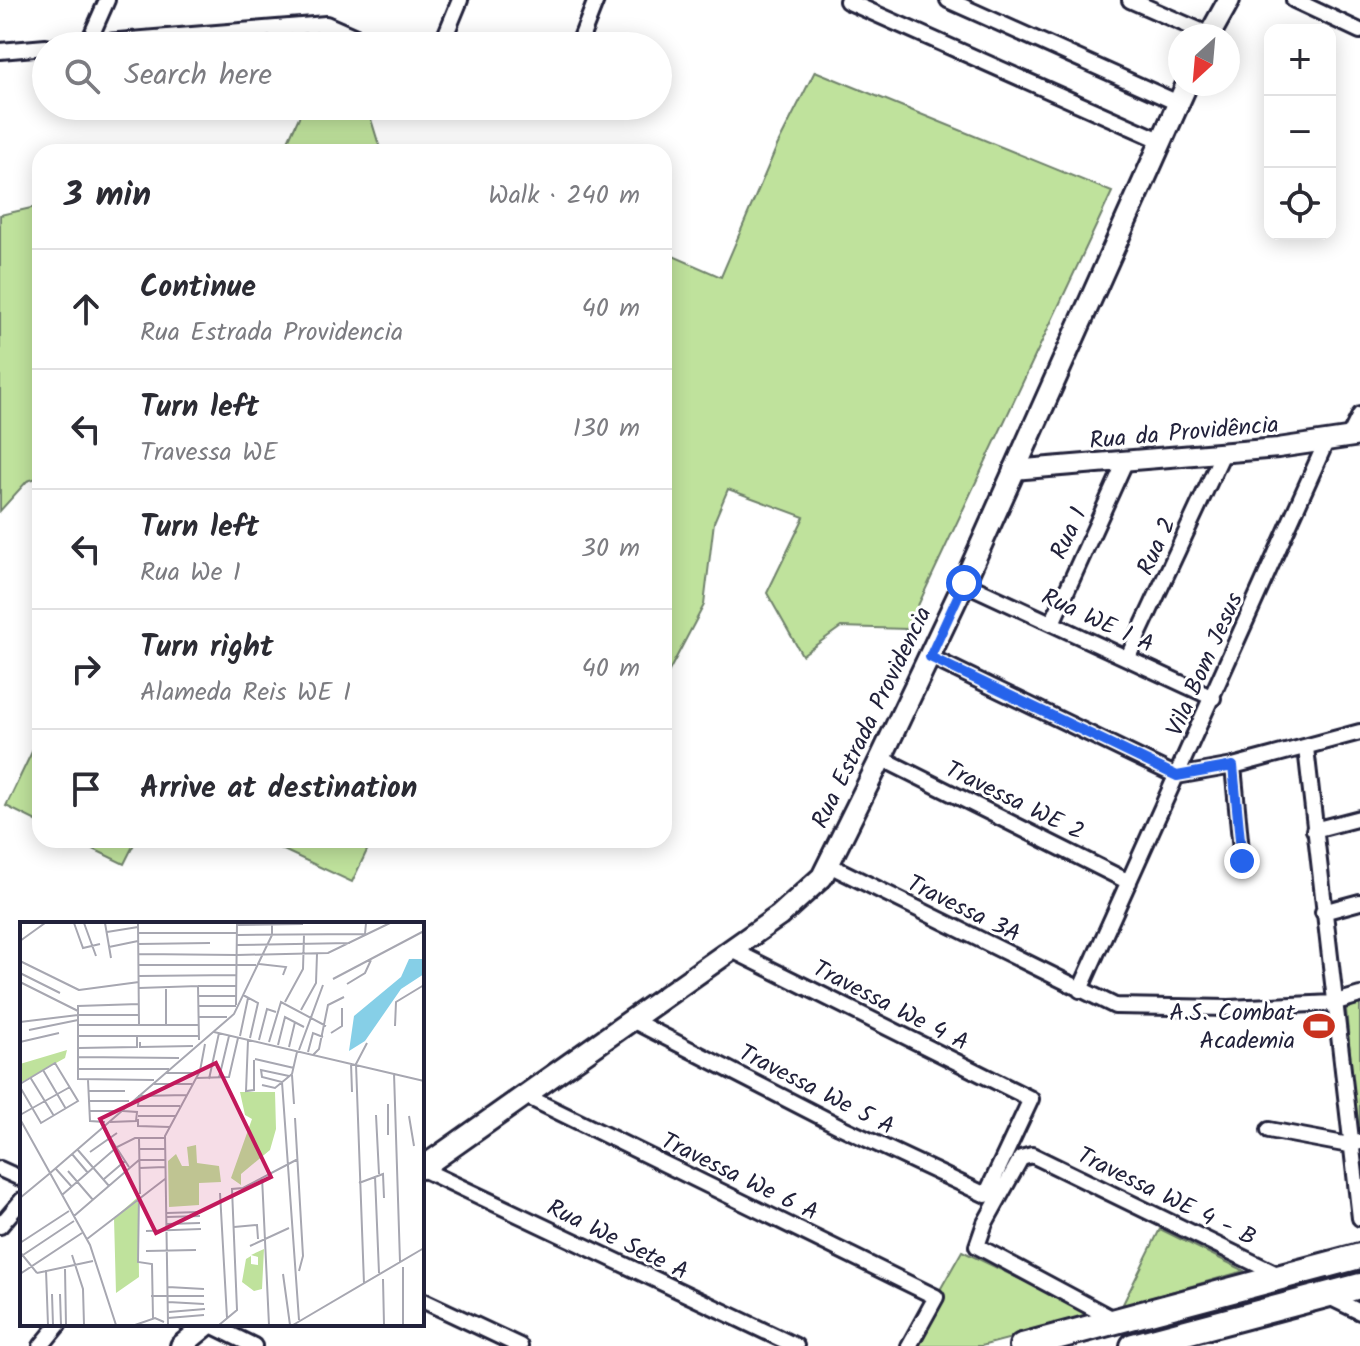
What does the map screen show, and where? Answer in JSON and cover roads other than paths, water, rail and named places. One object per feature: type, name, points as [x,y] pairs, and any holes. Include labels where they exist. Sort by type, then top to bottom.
[{"type":"main road","points":[[1216,24],[1229,0]]},
{"type":"main road","name":"Rua Estrada Providencia","points":[[424,1167],[732,950],[803,897],[829,865],[964,583],[1181,96]]},
{"type":"main road","points":[[1022,1346],[1360,1256]]},
{"type":"main road","points":[[1133,1346],[1170,1342],[1360,1286]]},
{"type":"main road","points":[[181,1346],[206,1326]]},
{"type":"main road","points":[[198,1346],[207,1326]]},
{"type":"street","points":[[93,32],[107,0]]},
{"type":"street","points":[[447,32],[460,0]]},
{"type":"street","points":[[583,32],[596,0]]},
{"type":"street","points":[[948,0],[1178,103]]},
{"type":"street","points":[[1130,0],[1183,24]]},
{"type":"street","points":[[1294,0],[1360,31]]},
{"type":"street","points":[[847,1],[1160,140]]},
{"type":"street","points":[[226,32],[326,24],[344,32]]},
{"type":"street","points":[[0,51],[32,48]]},
{"type":"street","points":[[1354,438],[1360,415]]},
{"type":"street","name":"Rua da Providência","points":[[1013,470],[1223,453],[1354,438]]},
{"type":"street","name":"Vila Bom Jesus","points":[[1080,990],[1326,442]]},
{"type":"street","name":"Rua 2","points":[[1128,657],[1223,453]]},
{"type":"street","name":"Rua 1","points":[[1052,623],[1125,462]]},
{"type":"street","name":"Rua WE 1 A","points":[[964,583],[1213,698]]},
{"type":"street","points":[[930,657],[1177,776],[1233,766],[1360,732]]},
{"type":"street","points":[[1306,748],[1333,1003],[1355,1144],[1360,1218]]},
{"type":"street","name":"Travessa WE 2","points":[[881,758],[1129,882]]},
{"type":"street","points":[[1233,766],[1242,861]]},
{"type":"street","points":[[1314,830],[1360,818]]},
{"type":"street","name":"Travessa 3A","points":[[829,865],[1115,1006],[1229,1008],[1333,1003],[1360,995]]},
{"type":"street","points":[[1323,912],[1360,902]]},
{"type":"street","name":"Travessa We 4 A","points":[[732,950],[1031,1099],[993,1194]]},
{"type":"street","name":"Travessa We 5 A","points":[[630,1019],[839,1126],[993,1194]]},
{"type":"street","name":"Travessa We 6 A","points":[[524,1095],[936,1297],[909,1346]]},
{"type":"street","points":[[1269,1130],[1355,1144]]},
{"type":"street","name":"Travessa WE 4 - B","points":[[993,1194],[1021,1158],[1032,1155],[1283,1277]]},
{"type":"street","points":[[0,1169],[20,1178]]},
{"type":"street","name":"Rua We Sete A","points":[[424,1169],[796,1346]]},
{"type":"street","points":[[993,1194],[977,1241],[984,1253],[1116,1321]]},
{"type":"street","points":[[0,1226],[20,1202]]},
{"type":"street","points":[[1325,1295],[1360,1312]]},
{"type":"street","points":[[424,1301],[520,1346]]},
{"type":"street","points":[[41,1346],[57,1326]]},
{"type":"street","points":[[213,1326],[254,1346]]},
{"type":"place","name":"A.S. Combat Academia","points":[[1319,1026]]}]
